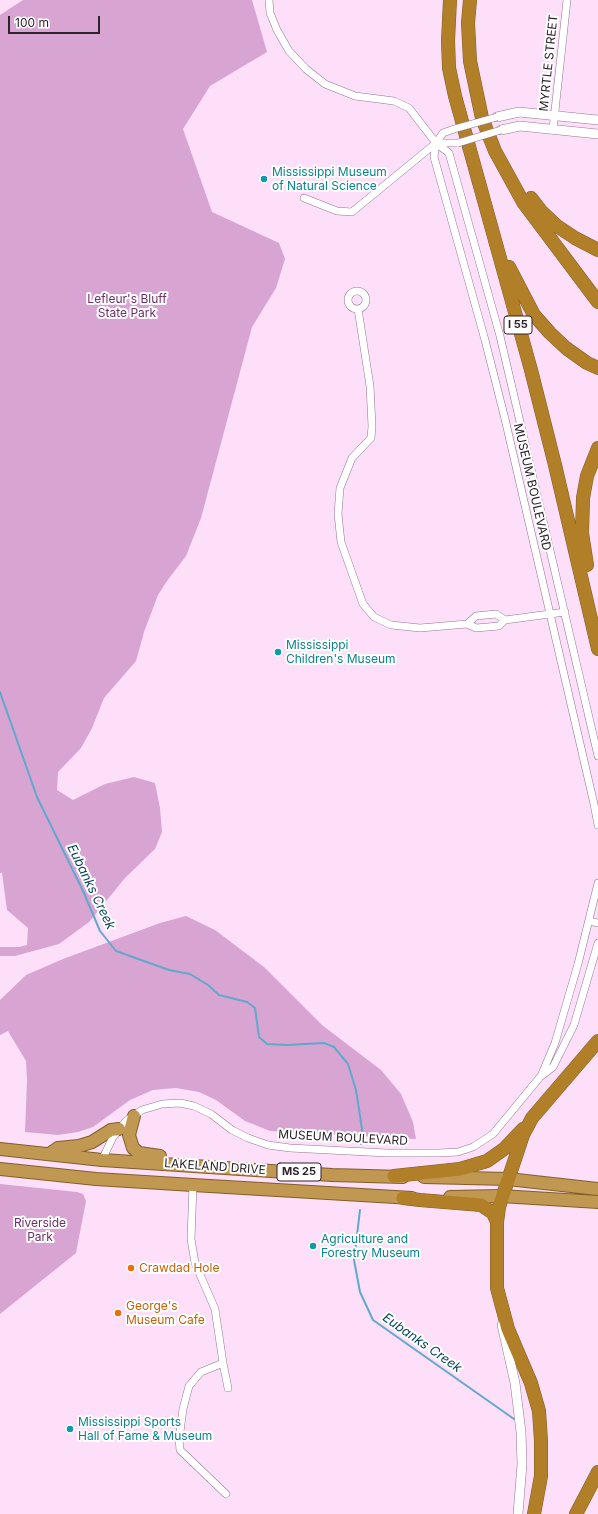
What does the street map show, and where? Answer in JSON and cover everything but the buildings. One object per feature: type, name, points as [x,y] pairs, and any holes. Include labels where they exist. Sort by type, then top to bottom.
[{"type":"highway","name":"I 55","points":[[450,0],[448,41],[449,68],[455,96],[494,235],[555,465],[598,649]]},
{"type":"highway","points":[[470,0],[468,23],[470,61],[482,118],[495,151],[523,202],[598,302]]},
{"type":"highway","points":[[505,170],[518,182],[541,211],[557,226],[575,238],[598,250]]},
{"type":"highway","points":[[494,235],[534,316],[566,348],[587,363],[598,368]]},
{"type":"highway","points":[[598,448],[587,476],[583,498],[582,533],[584,551],[598,611]]},
{"type":"highway","points":[[394,1176],[460,1169],[486,1161],[504,1149],[598,1041]]},
{"type":"highway","points":[[134,1116],[129,1135],[133,1148],[139,1153],[180,1158],[191,1166],[193,1185]]},
{"type":"highway","points":[[532,1118],[523,1135],[501,1196],[497,1222],[497,1288],[508,1329],[531,1383],[539,1411],[542,1441],[541,1476],[534,1514]]},
{"type":"highway","points":[[50,1154],[58,1148],[79,1146],[100,1138],[112,1130],[119,1129]]},
{"type":"highway","name":"LAKELAND DRIVE","points":[[0,1149],[102,1160],[191,1166],[332,1174],[508,1179],[598,1189]]},
{"type":"highway","points":[[96,1178],[102,1160]]},
{"type":"highway","name":"LAKELAND DRIVE","points":[[0,1169],[193,1185],[403,1198],[501,1196],[598,1202]]},
{"type":"highway","points":[[403,1198],[481,1205],[493,1213],[497,1222]]},
{"type":"highway","points":[[576,1514],[598,1472]]},
{"type":"street","name":"MUSEUM BOULEVARD","points":[[269,0],[270,13],[277,30],[289,51],[306,69],[325,84],[355,96],[394,101],[409,108],[436,142],[449,153],[498,329],[598,756]]},
{"type":"street","name":"MYRTLE STREET","points":[[553,129],[567,0]]},
{"type":"street","points":[[304,198],[338,211],[352,212],[436,142],[443,133],[497,117],[519,112],[598,120]]},
{"type":"street","points":[[436,142],[458,143],[520,126],[598,134]]},
{"type":"street","name":"MUSEUM BOULEVARD","points":[[436,142],[434,157],[485,340],[550,615],[595,789],[598,825]]},
{"type":"street","points":[[358,309],[370,386],[372,426],[371,438],[352,458],[340,488],[338,514],[341,542],[362,604],[374,617],[391,625],[420,628],[467,624],[476,628],[499,626],[505,620],[565,612]]},
{"type":"street","points":[[467,624],[476,616],[496,614],[505,620]]},
{"type":"street","name":"MUSEUM BOULEVARD","points":[[540,1077],[554,1043],[578,964],[598,883]]},
{"type":"street","points":[[589,921],[598,923]]},
{"type":"street","name":"MUSEUM BOULEVARD","points":[[102,1160],[113,1138],[126,1121],[142,1110],[162,1104],[180,1103],[194,1106],[211,1114],[232,1130],[248,1138],[268,1145],[290,1148],[387,1153],[458,1152],[473,1147],[493,1134],[540,1077],[553,1067],[574,1025],[598,943]]},
{"type":"street","points":[[193,1185],[191,1239],[195,1263],[215,1309],[228,1388]]},
{"type":"street","points":[[497,1288],[501,1322],[515,1383],[521,1432],[522,1464],[518,1514]]},
{"type":"street","points":[[223,1363],[201,1372],[189,1386],[183,1409],[179,1439],[180,1450],[226,1494]]},
{"type":"green space","name":"Lefleur's Bluff State Park","points":[[23,0],[252,0],[267,52],[210,86],[183,129],[212,212],[279,243],[285,259],[276,288],[252,327],[201,518],[186,556],[158,595],[144,632],[136,661],[104,698],[92,728],[81,748],[58,772],[57,790],[73,800],[105,784],[134,777],[155,783],[160,808],[162,832],[155,849],[125,878],[89,922],[59,944],[15,956],[0,956],[0,947],[19,947],[27,945],[28,928],[7,910],[2,873],[0,873],[0,15]]},
{"type":"green space","points":[[186,916],[215,930],[264,967],[322,1025],[381,1070],[401,1094],[413,1122],[416,1139],[270,1131],[245,1121],[216,1100],[199,1092],[176,1088],[153,1090],[130,1100],[93,1127],[78,1132],[58,1135],[25,1132],[27,1081],[26,1061],[8,1031],[0,1035],[0,1000],[26,975],[63,959],[160,923]]},
{"type":"green space","name":"Riverside Park","points":[[0,1184],[77,1192],[83,1194],[86,1201],[76,1253],[0,1314]]},
{"type":"waterway","name":"Eubanks Creek","points":[[0,692],[37,797],[84,893],[100,931],[116,951],[169,970],[190,974],[208,985],[219,995],[247,1002],[255,1008],[259,1037],[267,1044],[287,1045],[324,1043],[334,1047],[348,1064],[356,1090],[362,1129],[361,1144]]},
{"type":"waterway","name":"Eubanks Creek","points":[[360,1210],[354,1260],[360,1292],[373,1320],[514,1419]]},
{"type":"place","name":"Mississippi Museum of Natural Science","points":[[264,179]]},
{"type":"place","name":"Mississippi Children's Museum","points":[[278,652]]},
{"type":"place","name":"Agriculture and Forestry Museum","points":[[313,1246]]},
{"type":"place","name":"Crawdad Hole","points":[[131,1268]]},
{"type":"place","name":"George's Museum Cafe","points":[[118,1313]]},
{"type":"place","name":"Mississippi Sports Hall of Fame & Museum","points":[[70,1429]]}]
